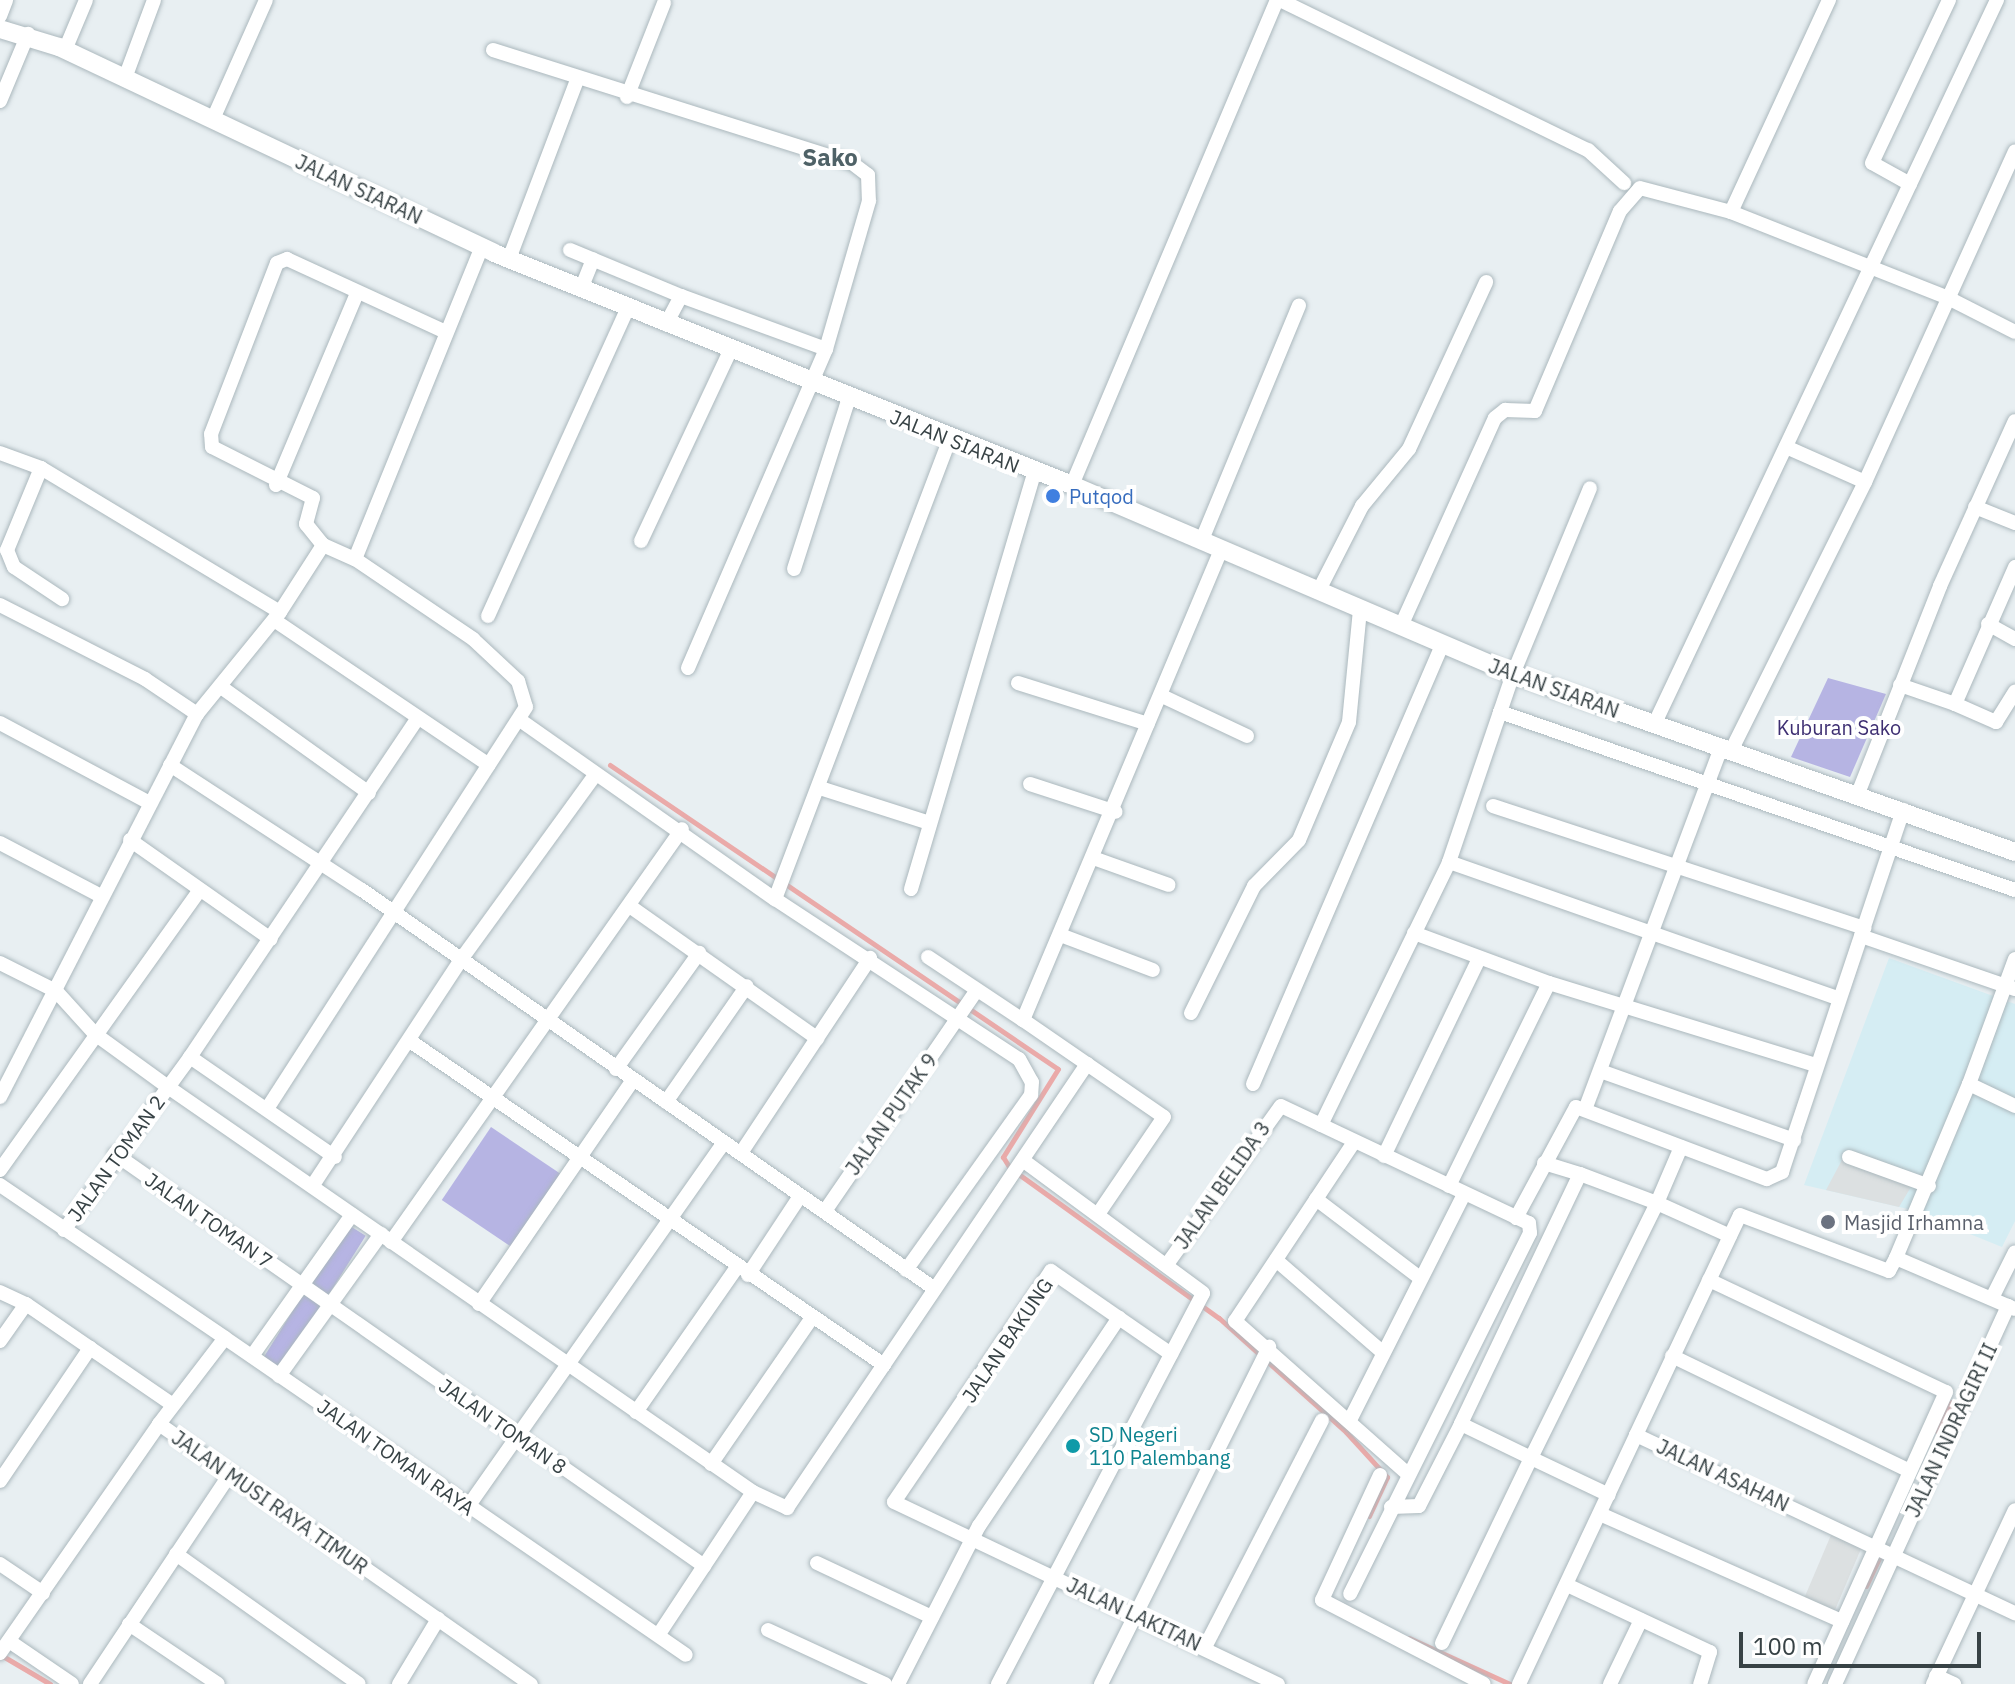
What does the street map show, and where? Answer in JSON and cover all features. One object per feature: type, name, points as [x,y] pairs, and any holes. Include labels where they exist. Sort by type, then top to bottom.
[{"type":"street","points":[[0,16],[6,0]]},
{"type":"street","points":[[65,50],[86,0]]},
{"type":"street","points":[[125,78],[154,0]]},
{"type":"street","points":[[213,119],[266,0]]},
{"type":"street","points":[[1072,485],[1278,0],[1588,150],[1624,183]]},
{"type":"street","points":[[1731,212],[1829,0]]},
{"type":"street","points":[[1910,184],[1872,163],[1949,0]]},
{"type":"street","points":[[1654,725],[1997,0]]},
{"type":"street","points":[[627,97],[664,3]]},
{"type":"street","name":"JALAN SIARAN","points":[[0,29],[28,34],[65,50],[509,259],[1034,473],[1072,485],[1513,674],[2015,852]]},
{"type":"street","points":[[0,101],[28,34]]},
{"type":"street","points":[[493,50],[627,97],[852,163],[868,175],[869,201],[826,349],[688,668]]},
{"type":"street","points":[[509,259],[577,80]]},
{"type":"street","points":[[1586,1107],[1629,1005],[1710,780],[1865,482],[1946,297],[2015,151]]},
{"type":"street","points":[[1401,626],[1495,418],[1505,410],[1535,411],[1630,194],[1640,188],[1731,212],[1946,297],[2015,332]]},
{"type":"street","points":[[355,559],[482,247]]},
{"type":"street","points":[[570,250],[681,296],[826,349]]},
{"type":"street","points":[[268,1107],[520,720],[525,696],[510,673],[473,639],[355,559],[323,545],[306,524],[315,501],[276,485],[217,453],[211,434],[277,263],[287,259],[446,332]]},
{"type":"street","points":[[581,289],[593,259]]},
{"type":"street","points":[[1318,592],[1362,506],[1409,449],[1486,282]]},
{"type":"street","points":[[276,485],[357,293]]},
{"type":"street","points":[[666,324],[681,296]]},
{"type":"street","points":[[1201,542],[1299,305]]},
{"type":"street","points":[[488,616],[628,308]]},
{"type":"street","points":[[641,541],[731,349]]},
{"type":"street","points":[[794,569],[849,398]]},
{"type":"street","points":[[1857,796],[1900,685],[1975,507],[2011,438],[2015,421]]},
{"type":"street","points":[[781,887],[950,438]]},
{"type":"street","points":[[1786,447],[1865,482]]},
{"type":"street","points":[[0,453],[41,468],[277,616],[417,719],[489,765]]},
{"type":"street","points":[[41,468],[7,550],[14,567],[62,599]]},
{"type":"street","points":[[911,889],[1034,473]]},
{"type":"street","points":[[1350,1594],[1407,1473],[1530,1233],[1529,1223],[1321,1125],[1449,862],[1513,674],[1590,488]]},
{"type":"street","points":[[1975,507],[2015,523]]},
{"type":"street","points":[[2,1088],[56,991],[101,896],[197,714],[277,616],[323,545]]},
{"type":"street","points":[[1023,1020],[1116,812],[1148,724],[1221,550]]},
{"type":"street","points":[[1955,704],[2015,567]]},
{"type":"street","points":[[0,605],[145,679],[197,714]]},
{"type":"street","points":[[1191,1013],[1254,886],[1299,840],[1349,722],[1360,610]]},
{"type":"street","points":[[1988,624],[2015,639]]},
{"type":"street","points":[[1253,1084],[1442,645]]},
{"type":"street","points":[[1018,683],[1148,724]]},
{"type":"street","points":[[1900,685],[1996,722],[2015,692]]},
{"type":"street","points":[[221,687],[369,793]]},
{"type":"street","points":[[1162,696],[1247,736]]},
{"type":"street","points":[[1500,712],[1710,780],[2015,890]]},
{"type":"street","name":"JALAN TOMAN 2","points":[[64,1230],[115,1154],[190,1057],[322,866],[417,719]]},
{"type":"street","points":[[520,720],[596,774],[781,887],[870,958],[960,1014],[1019,1059],[1032,1082],[1031,1095],[906,1270]]},
{"type":"street","points":[[0,723],[150,803]]},
{"type":"street","points":[[170,765],[394,912],[632,1081],[935,1289]]},
{"type":"street","points":[[313,1185],[335,1157],[460,961],[596,774]]},
{"type":"street","points":[[1030,784],[1116,812]]},
{"type":"street","points":[[820,788],[930,823]]},
{"type":"street","points":[[1493,806],[1680,865],[2010,987]]},
{"type":"street","points":[[1516,1218],[1571,1110],[1586,1107],[1681,1147],[1774,1179],[1794,1140],[1837,998],[1903,810]]},
{"type":"street","points":[[279,1376],[496,1099],[546,1021],[631,907],[682,829]]},
{"type":"street","points":[[130,840],[271,939]]},
{"type":"street","points":[[0,843],[101,896]]},
{"type":"street","points":[[1096,859],[1169,885]]},
{"type":"street","points":[[1449,862],[1837,998]]},
{"type":"street","points":[[0,1170],[200,890]]},
{"type":"street","points":[[631,907],[817,1038]]},
{"type":"street","points":[[1414,933],[1549,983],[1629,1005],[1815,1065]]},
{"type":"street","points":[[1063,936],[1153,970]]},
{"type":"street","points":[[616,1069],[699,953]]},
{"type":"street","points":[[928,957],[975,994],[1023,1020],[1164,1117],[1098,1214]]},
{"type":"street","points":[[741,1153],[870,958]]},
{"type":"street","points":[[1384,1156],[1479,959]]},
{"type":"street","points":[[1636,1435],[1744,1212],[1889,1271],[1929,1186],[2010,987],[2015,959]]},
{"type":"street","points":[[0,963],[56,991],[95,1034],[168,1087],[711,1464],[753,1492],[787,1508],[935,1289],[1020,1170],[1087,1064]]},
{"type":"street","points":[[1449,1186],[1549,983]]},
{"type":"street","points":[[666,1102],[747,986]]},
{"type":"street","name":"JALAN PUTAK 9","points":[[825,1211],[975,994]]},
{"type":"street","points":[[410,1041],[811,1319],[884,1365]]},
{"type":"street","points":[[190,1057],[268,1107],[335,1157]]},
{"type":"street","points":[[1603,1072],[1794,1140]]},
{"type":"street","points":[[479,1304],[632,1081]]},
{"type":"street","points":[[1969,1084],[2015,1106]]},
{"type":"street","name":"JALAN BELIDA 3","points":[[1168,1263],[1278,1108],[1321,1125]]},
{"type":"street","points":[[1354,1142],[1235,1321],[1407,1473]]},
{"type":"street","points":[[467,1508],[564,1363],[724,1143]]},
{"type":"street","points":[[1442,1643],[1657,1203],[1681,1147]]},
{"type":"street","name":"JALAN TOMAN 7","points":[[115,1154],[303,1285]]},
{"type":"street","points":[[1849,1157],[1929,1186]]},
{"type":"street","points":[[1544,1163],[1657,1203],[1730,1236]]},
{"type":"street","points":[[971,1541],[1055,1578],[1201,1295],[1168,1263],[1098,1214],[1020,1170]]},
{"type":"street","points":[[1391,1507],[1419,1506],[1580,1174]]},
{"type":"street","name":"JALAN TOMAN RAYA","points":[[0,1185],[252,1356],[467,1508],[686,1655]]},
{"type":"street","points":[[1350,1420],[1381,1351],[1464,1194]]},
{"type":"street","points":[[636,1412],[800,1196]]},
{"type":"street","points":[[1316,1199],[1420,1278]]},
{"type":"street","points":[[252,1356],[352,1215]]},
{"type":"street","points":[[1992,1298],[2015,1252]]},
{"type":"street","points":[[1896,1258],[2012,1307]]},
{"type":"street","points":[[1276,1260],[1381,1351]]},
{"type":"street","name":"JALAN BAKUNG","points":[[971,1541],[900,1509],[894,1498],[1051,1271],[1119,1318]]},
{"type":"street","points":[[1709,1280],[1965,1401]]},
{"type":"street","name":"JALAN TOMAN 8","points":[[303,1285],[704,1566]]},
{"type":"street","points":[[0,1292],[26,1304],[173,1405]]},
{"type":"street","points":[[0,1341],[26,1304]]},
{"type":"street","name":"JALAN INDRAGIRI II","points":[[1835,1684],[1892,1554],[2012,1307]]},
{"type":"street","points":[[898,1684],[971,1541],[1119,1318],[1171,1354]]},
{"type":"street","points":[[711,1464],[811,1319]]},
{"type":"street","points":[[159,1424],[225,1338]]},
{"type":"street","points":[[0,1481],[90,1348]]},
{"type":"street","points":[[1101,1684],[1268,1348]]},
{"type":"street","points":[[1672,1356],[1911,1464],[1933,1467]]},
{"type":"street","points":[[1814,1684],[1946,1392]]},
{"type":"street","points":[[1205,1647],[1322,1420]]},
{"type":"street","name":"JALAN MUSI RAYA TIMUR","points":[[5,1646],[159,1424],[228,1477],[531,1684]]},
{"type":"street","points":[[1461,1424],[1609,1495]]},
{"type":"street","points":[[1928,1432],[1946,1440]]},
{"type":"street","name":"JALAN ASAHAN","points":[[1521,1680],[1636,1435],[2015,1613]]},
{"type":"street","points":[[1380,1475],[1322,1600],[1484,1684]]},
{"type":"street","points":[[90,1684],[228,1477]]},
{"type":"street","points":[[659,1634],[753,1492]]},
{"type":"street","points":[[1954,1684],[1935,1680],[2015,1510]]},
{"type":"street","points":[[1600,1514],[1842,1621]]},
{"type":"street","points":[[176,1554],[359,1684]]},
{"type":"street","points":[[817,1563],[932,1617]]},
{"type":"street","points":[[0,1564],[43,1593]]},
{"type":"street","name":"JALAN LAKITAN","points":[[998,1684],[1055,1578],[1135,1613],[1278,1684]]},
{"type":"street","points":[[1567,1585],[1710,1652],[1700,1684]]},
{"type":"street","points":[[399,1684],[438,1619]]},
{"type":"street","points":[[1610,1684],[1641,1620]]},
{"type":"street","points":[[129,1624],[218,1684]]},
{"type":"street","points":[[768,1630],[885,1684]]},
{"type":"street","points":[[5,1646],[72,1684]]},
{"type":"street","points":[[1521,1680],[1538,1684]]},
{"type":"shaded area","points":[[1889,958],[2015,1004],[2015,1221],[2002,1247],[1908,1209],[1804,1185]]},
{"type":"shaded area","points":[[1843,1158],[1914,1182],[1899,1207],[1826,1190]]},
{"type":"shaded area","points":[[1831,1535],[1861,1548],[1833,1615],[1802,1602]]},
{"type":"green space","name":"Kuburan Sako","points":[[1828,678],[1886,694],[1850,777],[1791,757]]},
{"type":"green space","points":[[491,1127],[562,1175],[513,1248],[442,1200]]},
{"type":"green space","points":[[347,1224],[366,1236],[281,1370],[263,1359]]},
{"type":"waterway","points":[[610,765],[1058,1069],[1003,1157],[1010,1168],[1219,1318],[1346,1432],[1387,1477],[1369,1516]]},
{"type":"waterway","points":[[1937,1431],[1951,1402]]},
{"type":"waterway","points":[[1866,1586],[1879,1558]]},
{"type":"waterway","points":[[1409,1638],[1510,1684]]},
{"type":"waterway","points":[[1,1655],[50,1684]]},
{"type":"place","name":"Putqod","points":[[1053,496]]},
{"type":"place","name":"Masjid Irhamna","points":[[1828,1222]]},
{"type":"place","name":"SD Negeri 110 Palembang","points":[[1073,1446]]},
{"type":"district","name":"Sako","points":[[830,158]]}]
